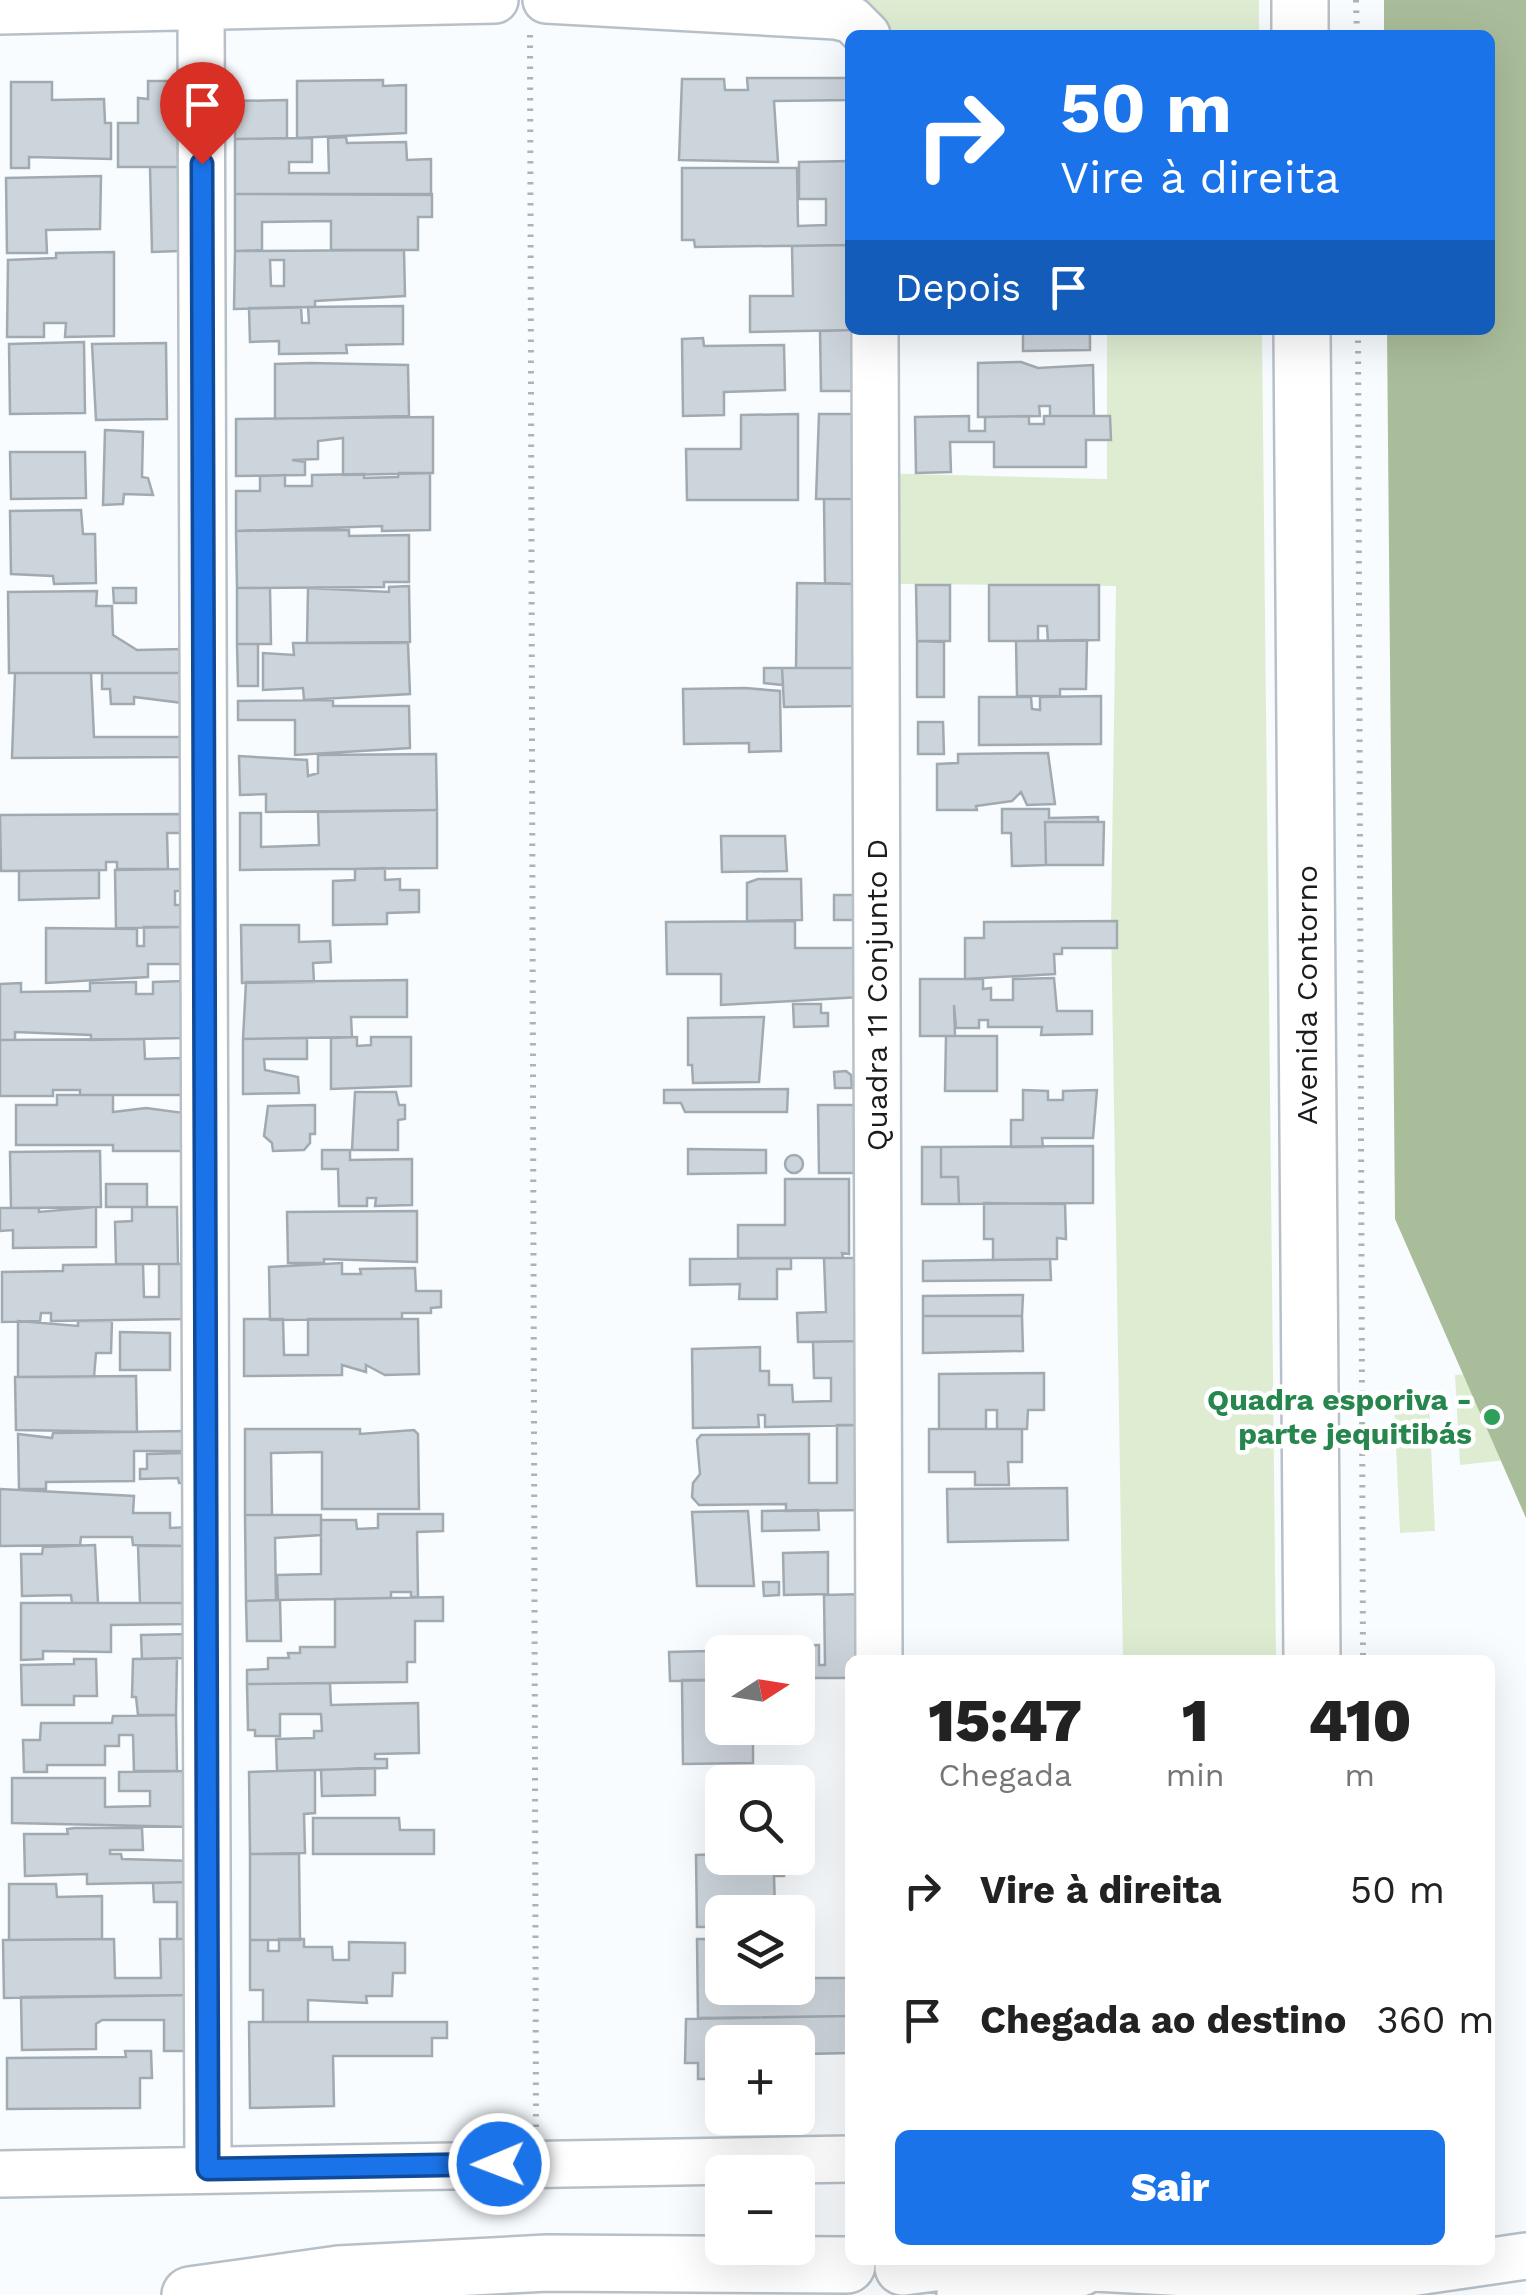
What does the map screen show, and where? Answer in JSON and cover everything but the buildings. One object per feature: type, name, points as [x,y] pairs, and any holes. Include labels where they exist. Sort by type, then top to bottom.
[{"type":"main road","points":[[1300,0],[1300,30]]},
{"type":"main road","name":"Avenida Contorno","points":[[1302,335],[1312,1655]]},
{"type":"main road","points":[[190,2295],[350,2284],[547,2263],[875,2274],[928,2265]]},
{"type":"main road","points":[[490,2295],[547,2263]]},
{"type":"main road","points":[[965,2295],[1092,2265]]},
{"type":"main road","points":[[1206,2265],[1285,2272],[1325,2292],[1368,2272]]},
{"type":"main road","points":[[651,2266],[773,2295]]},
{"type":"street","points":[[202,7],[208,2169]]},
{"type":"street","points":[[0,11],[524,7],[836,16],[852,20],[862,30]]},
{"type":"street","name":"Quadra 11 Conjunto D","points":[[875,335],[879,1655]]},
{"type":"street","points":[[0,2174],[845,2160]]},
{"type":"street","points":[[1368,2272],[1416,2265]]},
{"type":"path","points":[[1356,0],[1356,30]]},
{"type":"path","points":[[524,7],[536,2164]]},
{"type":"path","points":[[1358,335],[1363,1655]]},
{"type":"green space","points":[[546,0],[1259,0],[1259,30],[845,33]]},
{"type":"green space","points":[[1384,0],[1526,0],[1526,1518],[1395,1219],[1387,335],[1495,335],[1495,30],[1384,30]]},
{"type":"green space","points":[[1107,335],[1262,335],[1276,1655],[1123,1655],[1111,923],[1116,586],[900,584],[876,579],[876,473],[1107,479]]},
{"type":"green space","name":"Quadra esporiva - parte jequitibás","points":[[1526,1370],[1526,1458],[1460,1465],[1455,1375]]},
{"type":"green space","points":[[1429,1403],[1435,1531],[1400,1533],[1394,1404]]},
{"type":"place","name":"Quadra esporiva - parte jequitibás","points":[[1492,1417]]},
{"type":"route","points":[[202,164],[208,2169],[499,2164]]}]
